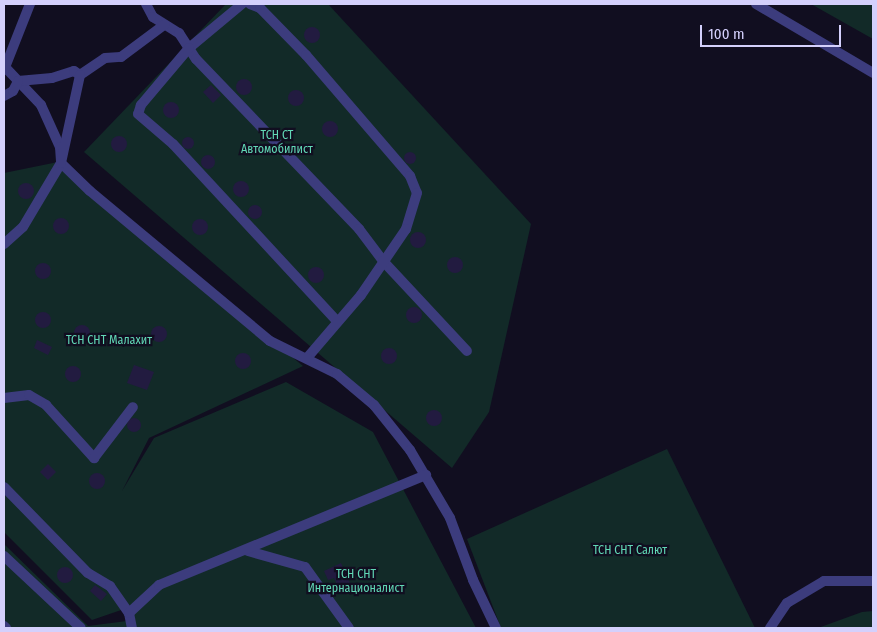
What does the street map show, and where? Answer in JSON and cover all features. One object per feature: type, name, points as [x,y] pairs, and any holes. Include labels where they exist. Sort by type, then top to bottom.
[{"type":"street","points":[[30,4],[4,68],[41,105],[60,147],[61,163],[134,230],[270,341],[307,358],[357,388],[410,450],[426,475],[450,518],[473,580],[496,628]]},
{"type":"street","points":[[146,4],[153,17],[179,33],[189,48],[359,229],[384,261],[467,351]]},
{"type":"street","points":[[242,4],[189,48],[139,108],[139,117],[172,144],[337,321]]},
{"type":"street","points":[[250,4],[260,8],[306,55],[415,184],[417,202],[406,228],[384,261],[307,358]]},
{"type":"street","points":[[756,4],[873,74]]},
{"type":"street","points":[[4,244],[23,227],[61,163],[80,75],[105,58],[120,57],[164,25]]},
{"type":"street","points":[[18,81],[52,78],[74,71],[80,75]]},
{"type":"street","points":[[4,96],[13,91],[18,81]]},
{"type":"street","points":[[4,398],[29,395],[46,405],[94,458],[133,407]]},
{"type":"street","points":[[128,613],[159,584],[248,551],[426,475]]},
{"type":"street","points":[[4,487],[88,573],[110,586],[128,613],[132,628]]},
{"type":"street","points":[[248,551],[305,567],[349,628]]},
{"type":"street","points":[[4,556],[81,628]]},
{"type":"street","points":[[770,628],[787,602],[824,581],[873,581]]},
{"type":"green space","name":"ТСН СТ Автомобилист","points":[[226,4],[328,4],[531,224],[489,412],[452,468],[84,152]]},
{"type":"green space","points":[[811,4],[873,4],[873,39]]},
{"type":"green space","points":[[58,162],[303,366],[149,438],[122,491],[154,438],[286,382],[373,432],[476,628],[4,628],[4,544],[88,626],[127,621],[127,608],[92,620],[4,532],[4,173]]},
{"type":"green space","name":"ТСН СНТ Салют","points":[[667,449],[755,628],[501,628],[467,539]]},
{"type":"green space","points":[[873,611],[873,628],[818,628],[862,612]]},
{"type":"building","points":[[312,27],[320,35],[312,43],[304,35]]},
{"type":"building","points":[[244,79],[252,87],[244,95],[236,87]]},
{"type":"building","points":[[211,85],[221,95],[213,103],[203,92]]},
{"type":"building","points":[[296,90],[304,98],[296,106],[288,98]]},
{"type":"building","points":[[171,102],[179,110],[171,118],[163,110]]},
{"type":"building","points":[[330,121],[338,129],[330,137],[322,129]]},
{"type":"building","points":[[119,136],[127,144],[119,152],[111,144]]},
{"type":"building","points":[[188,137],[194,143],[188,149],[182,143]]},
{"type":"building","points":[[408,152],[412,152],[416,158],[412,164],[408,164],[404,160],[404,156]]},
{"type":"building","points":[[205,155],[211,155],[215,162],[211,169],[205,169],[201,165],[201,159]]},
{"type":"building","points":[[241,181],[249,189],[241,197],[233,189]]},
{"type":"building","points":[[26,183],[34,191],[26,199],[18,191]]},
{"type":"building","points":[[252,205],[258,205],[262,212],[258,219],[252,219],[248,215],[248,209]]},
{"type":"building","points":[[61,218],[69,226],[61,234],[53,226]]},
{"type":"building","points":[[200,219],[208,227],[200,235],[192,227]]},
{"type":"building","points":[[418,232],[426,240],[418,248],[410,240]]},
{"type":"building","points":[[455,257],[463,265],[455,273],[447,265]]},
{"type":"building","points":[[43,263],[51,271],[43,279],[35,271]]},
{"type":"building","points":[[316,267],[324,275],[316,283],[308,275]]},
{"type":"building","points":[[414,307],[422,315],[414,323],[406,315]]},
{"type":"building","points":[[43,312],[51,320],[43,328],[35,320]]},
{"type":"building","points":[[82,325],[90,333],[82,341],[74,333]]},
{"type":"building","points":[[159,326],[167,334],[159,342],[151,334]]},
{"type":"building","points":[[37,340],[52,347],[48,355],[34,348]]},
{"type":"building","points":[[389,348],[397,356],[389,364],[381,356]]},
{"type":"building","points":[[243,353],[251,361],[243,369],[235,361]]},
{"type":"building","points":[[134,365],[154,372],[147,390],[127,383]]},
{"type":"building","points":[[73,366],[81,374],[73,382],[65,374]]},
{"type":"building","points":[[434,410],[442,418],[434,426],[426,418]]},
{"type":"building","points":[[134,418],[139,420],[141,425],[139,430],[134,432],[129,430],[127,425],[129,420]]},
{"type":"building","points":[[48,464],[56,472],[48,480],[40,472]]},
{"type":"building","points":[[97,473],[105,481],[97,489],[89,481]]},
{"type":"building","points":[[341,563],[350,583],[339,588],[334,578],[328,580],[324,571]]},
{"type":"building","points":[[65,567],[73,575],[65,583],[57,575]]},
{"type":"building","points":[[95,585],[107,594],[101,601],[90,591]]},
{"type":"park label","name":"ТСН СНТ Малахит","points":[[109,341]]},
{"type":"park label","name":"ТСН СНТ Интернационалист","points":[[356,582]]}]
